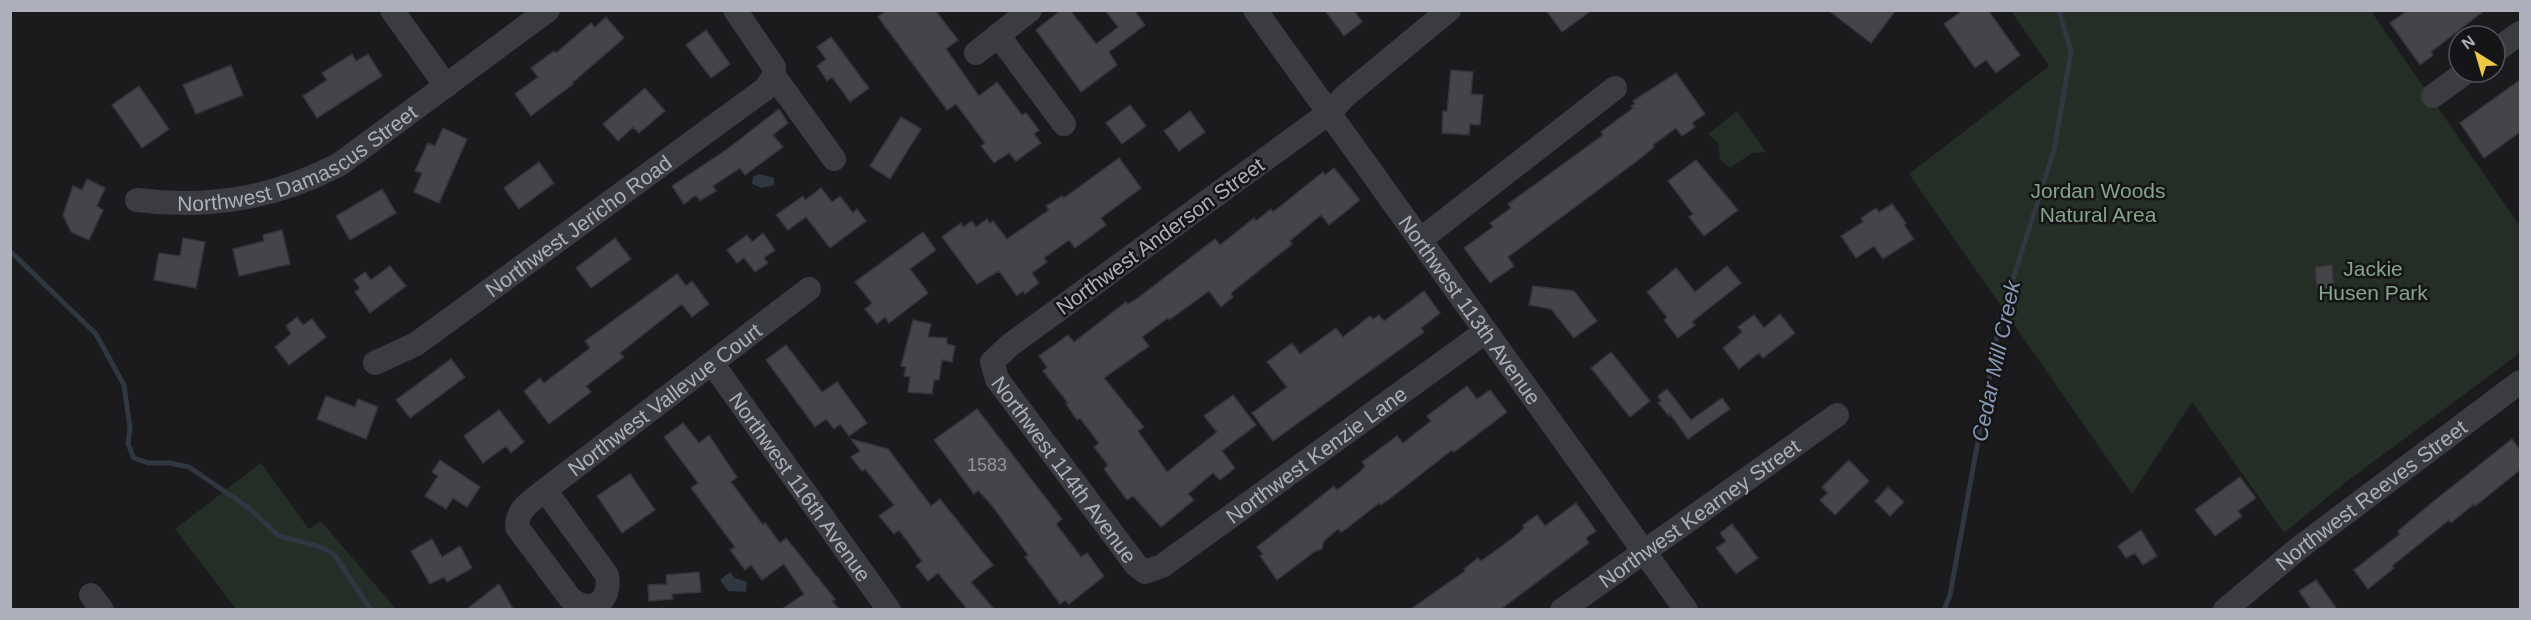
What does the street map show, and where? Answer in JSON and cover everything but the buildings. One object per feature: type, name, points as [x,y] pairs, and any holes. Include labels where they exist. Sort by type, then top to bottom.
[{"type":"street","points":[[392,10],[446,86]]},
{"type":"street","name":"Northwest Damascus Street","points":[[137,200],[176,204],[222,203],[316,177],[340,164],[548,10]]},
{"type":"street","points":[[735,10],[770,59],[774,67],[774,76],[834,159]]},
{"type":"street","points":[[976,52],[1030,10]]},
{"type":"street","name":"Northwest 113th Avenue","points":[[1255,10],[1330,112],[1485,333],[1686,609]]},
{"type":"street","name":"Northwest Anderson Street","points":[[992,362],[1004,349],[1330,112],[1345,96],[1449,10]]},
{"type":"street","points":[[2507,42],[2520,33]]},
{"type":"street","points":[[998,35],[1064,124]]},
{"type":"street","name":"Northwest Jericho Road","points":[[375,363],[416,344],[765,89],[774,76]]},
{"type":"street","points":[[2433,96],[2450,84]]},
{"type":"street","points":[[1420,240],[1615,88]]},
{"type":"street","name":"Northwest Vallevue Court","points":[[545,490],[608,575],[609,584],[604,598],[597,604],[587,607],[578,605],[570,598],[517,526],[520,510],[545,490],[809,289]]},
{"type":"street","name":"Northwest Kenzie Lane","points":[[1145,572],[1161,566],[1485,333]]},
{"type":"street","name":"Northwest 114th Avenue","points":[[992,362],[997,380],[1136,566],[1145,572]]},
{"type":"street","name":"Northwest 116th Avenue","points":[[712,363],[889,609]]},
{"type":"street","name":"Northwest Reeves Street","points":[[2225,609],[2308,541],[2520,382]]},
{"type":"street","name":"Northwest Kearney Street","points":[[1562,609],[1837,415]]},
{"type":"green space","points":[[2011,11],[2377,11],[2373,14],[2520,226],[2520,353],[2346,482],[2284,533],[2192,402],[2132,494],[1909,174],[2049,66]]},
{"type":"green space","points":[[1737,111],[1766,152],[1752,153],[1730,168],[1720,160],[1718,143],[1708,134]]},
{"type":"green space","points":[[261,463],[309,529],[321,521],[396,609],[236,609],[175,529]]},
{"type":"shaded area","points":[[759,174],[774,178],[774,185],[762,188],[752,184],[753,177]]},
{"type":"shaded area","points":[[730,572],[735,578],[747,582],[746,592],[728,591],[720,580]]},
{"type":"waterway","name":"Cedar Mill Creek","points":[[1944,610],[1950,595],[2000,320],[2054,150],[2071,52],[2059,10]]},
{"type":"waterway","name":"Cedar Mill Creek","points":[[10,251],[96,334],[124,385],[130,428],[128,444],[134,458],[148,463],[170,463],[189,467],[249,508],[279,536],[321,547],[334,554],[371,610]]},
{"type":"park label","name":"Jordan Woods Natural Area","points":[[2098,202]]},
{"type":"park label","name":"Jackie Husen Park","points":[[2373,280]]}]
